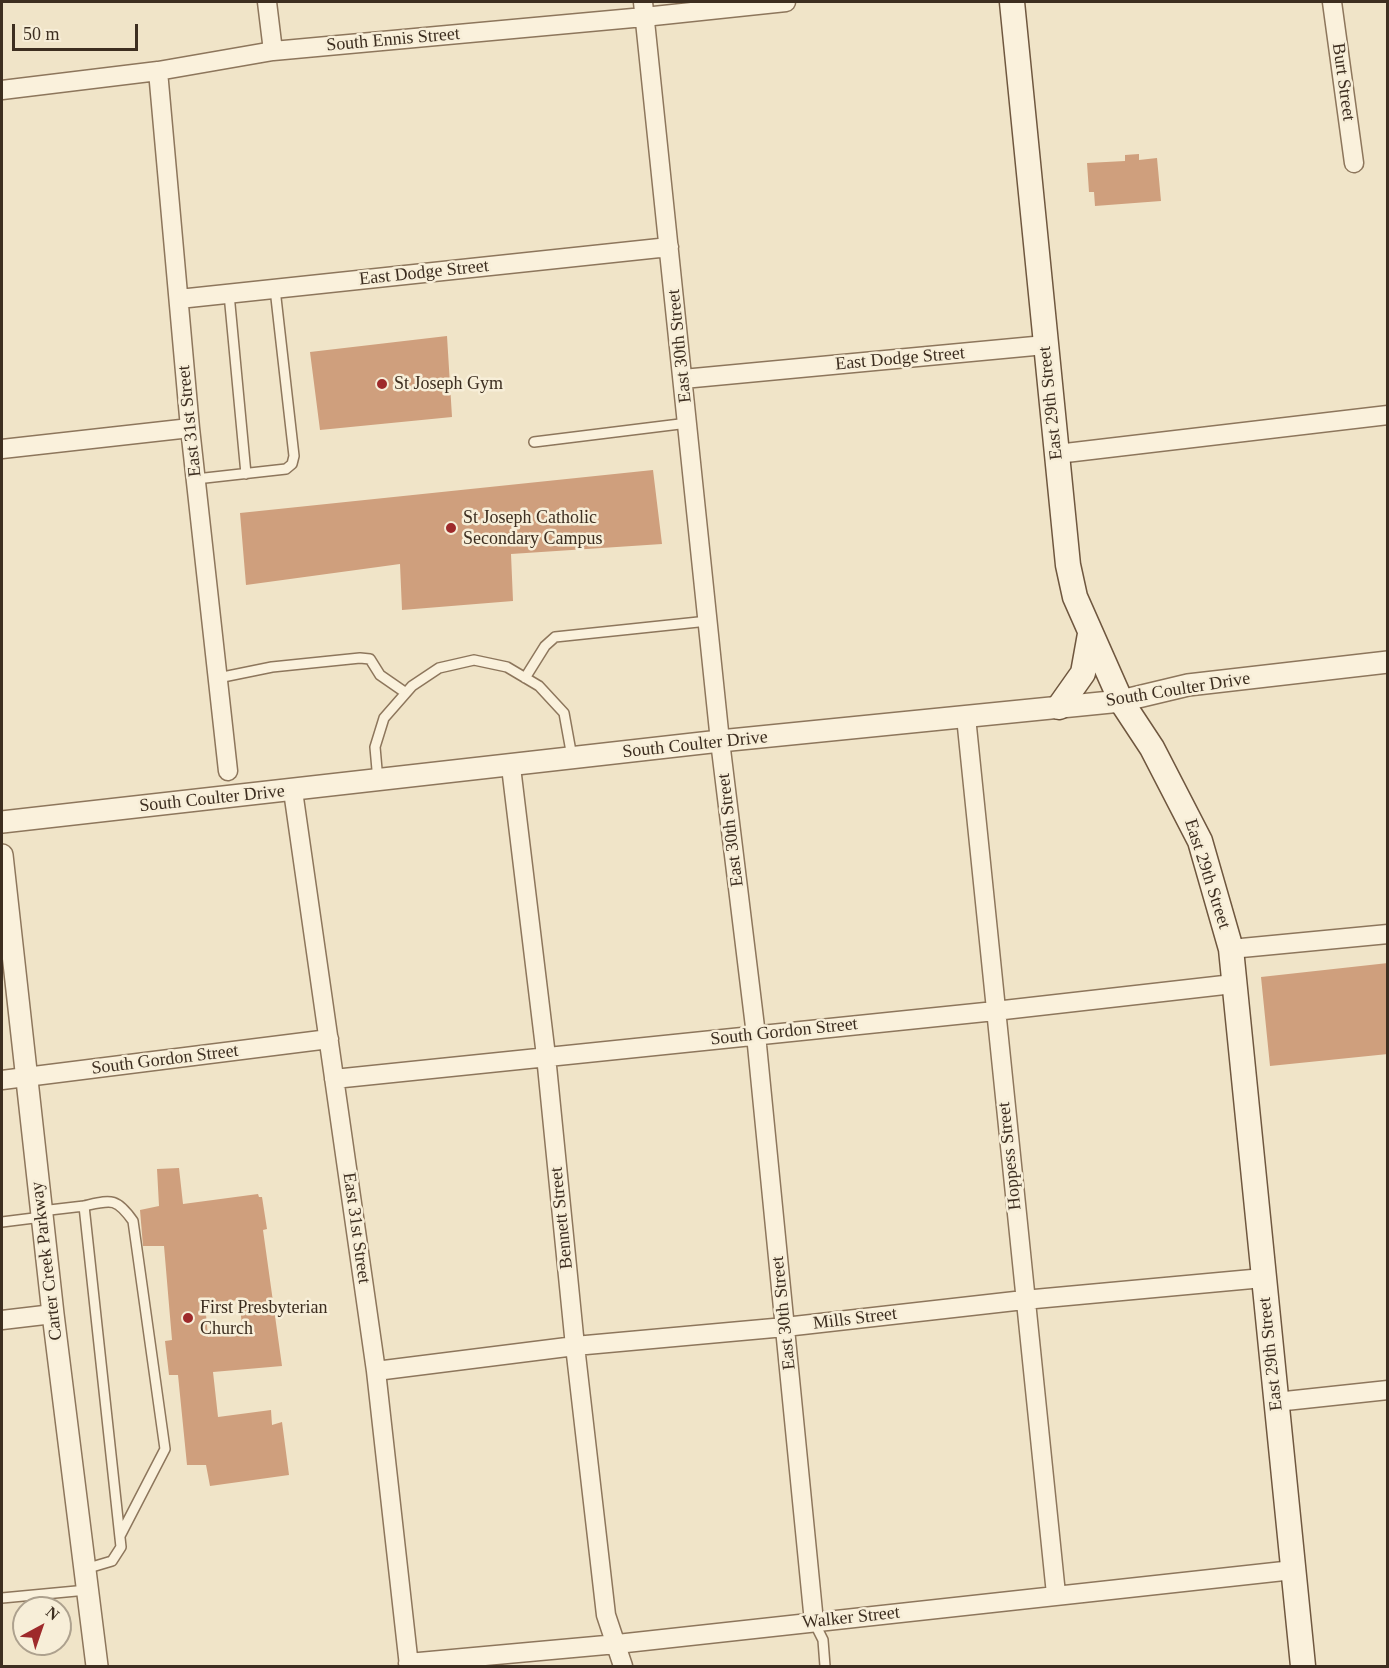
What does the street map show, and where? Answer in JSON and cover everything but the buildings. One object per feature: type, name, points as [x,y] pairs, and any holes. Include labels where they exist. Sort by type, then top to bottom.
[{"type":"main road","name":"East 29th Street","points":[[1012,2],[1068,565],[1075,597],[1120,701],[1152,748],[1184,806],[1200,841],[1232,950],[1233,984],[1303,1666]]},
{"type":"main road","points":[[1059,707],[1083,673],[1090,634]]},
{"type":"street","points":[[267,2],[273,51]]},
{"type":"street","name":"South Ennis Street","points":[[2,90],[158,71],[273,51],[644,9],[786,2]]},
{"type":"street","name":"Burt Street","points":[[1332,2],[1354,163]]},
{"type":"street","name":"East 30th Street","points":[[644,9],[720,741],[756,1035],[814,1622]]},
{"type":"street","name":"East 31st Street","points":[[158,71],[190,428],[228,771]]},
{"type":"street","name":"East Dodge Street","points":[[179,299],[669,247]]},
{"type":"street","name":"East Dodge Street","points":[[683,379],[1045,345]]},
{"type":"street","points":[[1057,454],[1388,416]]},
{"type":"street","points":[[2,449],[190,428]]},
{"type":"street","name":"South Coulter Drive","points":[[2,822],[293,791],[720,741],[1120,701],[1188,685],[1388,662]]},
{"type":"street","name":"Hoppess Street","points":[[966,717],[1024,1300],[1056,1594]]},
{"type":"street","name":"Bennett Street","points":[[511,766],[546,1056],[575,1346],[606,1615],[623,1666]]},
{"type":"street","name":"East 31st Street","points":[[293,791],[376,1371],[409,1665]]},
{"type":"street","name":"Carter Creek Parkway","points":[[2,855],[52,1314],[97,1666]]},
{"type":"street","points":[[1232,950],[1388,934]]},
{"type":"street","name":"South Gordon Street","points":[[334,1079],[995,1011],[1233,984]]},
{"type":"street","name":"South Gordon Street","points":[[2,1080],[328,1039]]},
{"type":"street","name":"Mills Street","points":[[376,1371],[575,1346],[1263,1278]]},
{"type":"street","points":[[2,1320],[52,1314]]},
{"type":"street","points":[[1276,1402],[1388,1390]]},
{"type":"street","name":"Walker Street","points":[[409,1665],[1293,1570]]},
{"type":"lane","points":[[196,479],[286,469],[292,464],[294,456],[275,289]]},
{"type":"lane","points":[[229,294],[246,474]]},
{"type":"lane","points":[[534,442],[688,423]]},
{"type":"lane","points":[[525,678],[545,646],[555,637],[708,621]]},
{"type":"lane","points":[[218,678],[272,667],[360,658],[370,659],[380,675],[406,693]]},
{"type":"lane","points":[[378,781],[375,747],[384,718],[406,693],[439,668],[474,660],[507,667],[539,686],[564,713],[573,759]]},
{"type":"lane","points":[[2,1222],[108,1200],[121,1204],[133,1221],[165,1449],[120,1536]]},
{"type":"lane","points":[[2,1598],[86,1580],[112,1561],[121,1547],[84,1206]]},
{"type":"lane","points":[[814,1622],[823,1640],[825,1666]]},
{"type":"place","name":"St Joseph Gym","points":[[382,384]]},
{"type":"place","name":"St Joseph Catholic Secondary Campus","points":[[451,528]]},
{"type":"place","name":"First Presbyterian Church","points":[[188,1318]]}]
